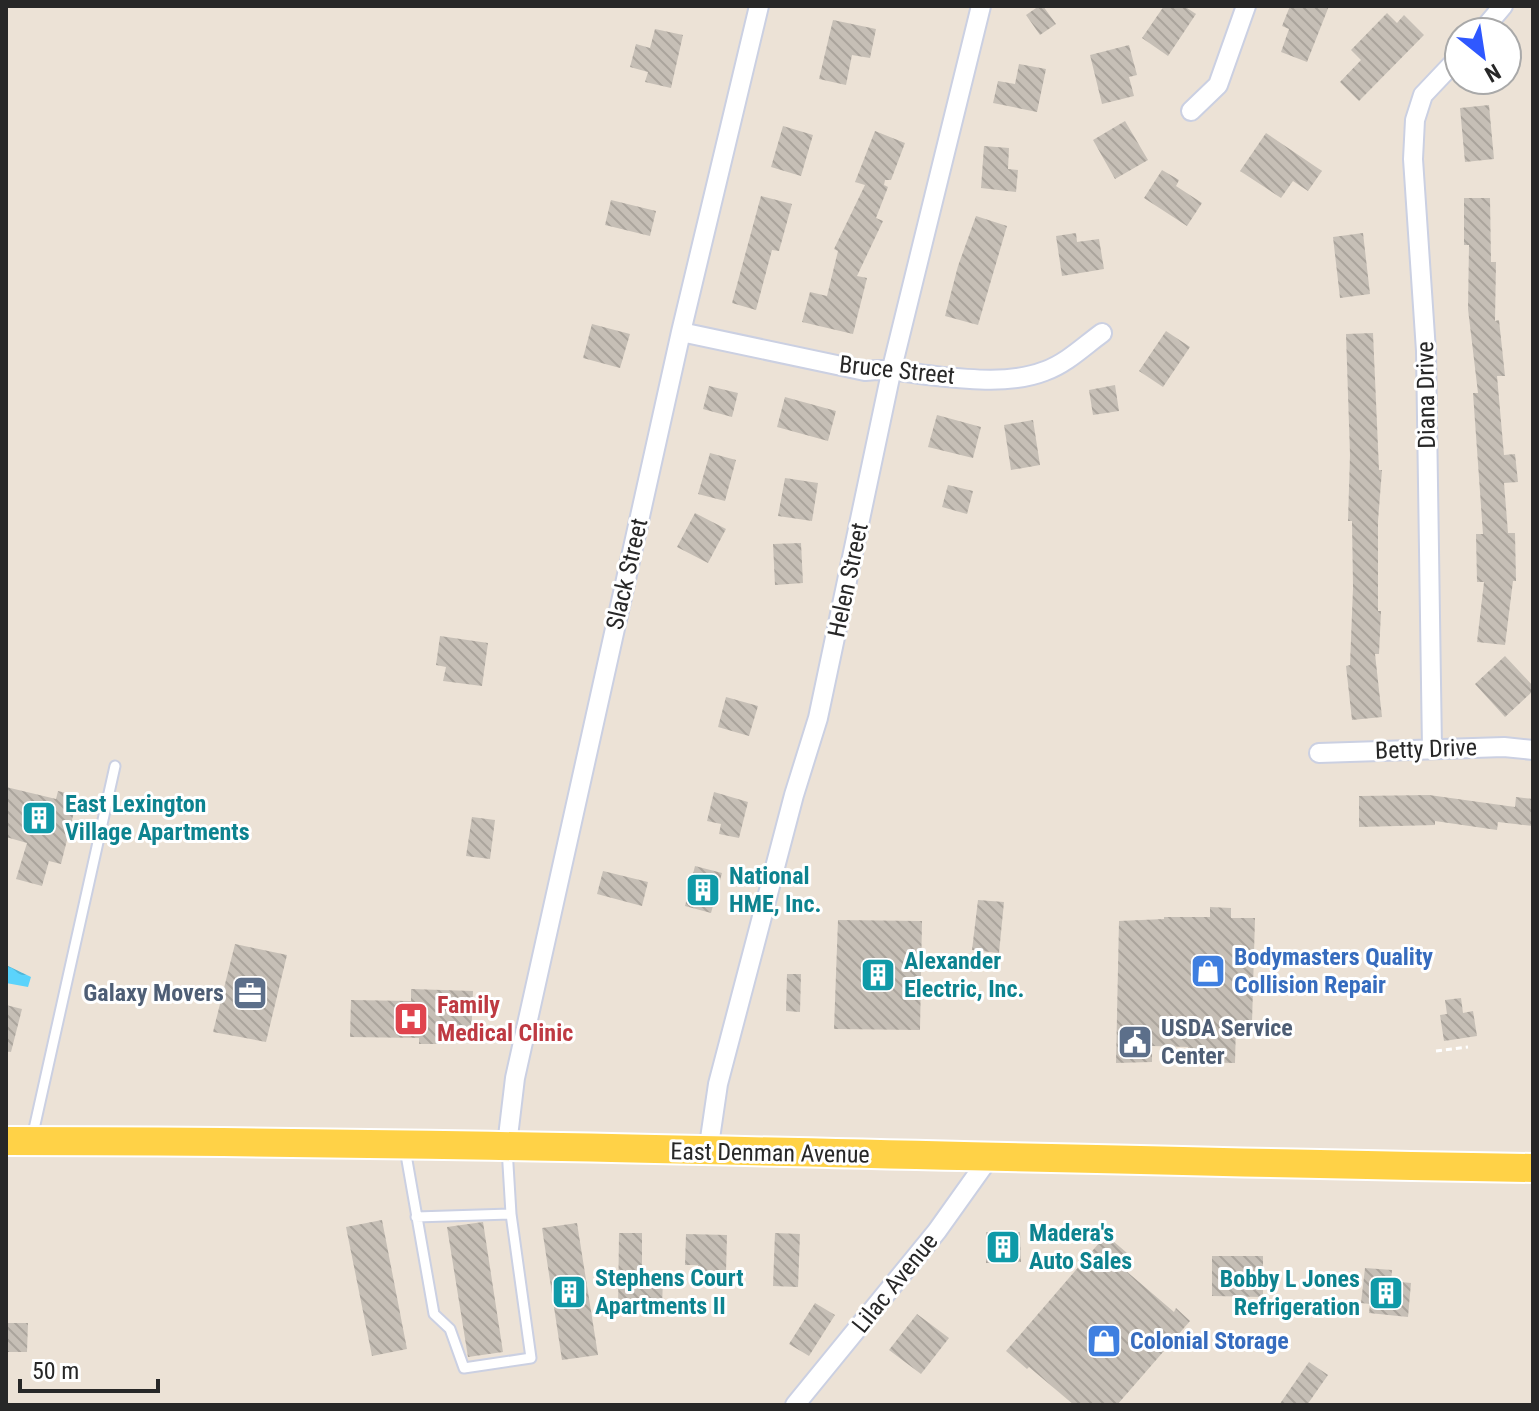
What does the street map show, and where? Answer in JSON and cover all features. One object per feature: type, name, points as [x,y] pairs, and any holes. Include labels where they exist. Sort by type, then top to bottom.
[{"type":"main road","name":"East Denman Avenue","points":[[19,1141],[507,1145],[708,1152],[1533,1168]]},
{"type":"street","name":"Slack Street","points":[[507,1145],[515,1078],[681,332],[759,6]]},
{"type":"street","name":"Helen Street","points":[[708,1152],[718,1084],[794,795],[818,718],[892,368],[981,6]]},
{"type":"street","points":[[1191,111],[1218,85],[1246,6]]},
{"type":"street","name":"Diana Drive","points":[[1432,749],[1426,351],[1413,159],[1415,120],[1423,95],[1443,74]]},
{"type":"street","name":"Bruce Street","points":[[681,332],[865,371],[892,368],[925,375],[1006,380],[1045,371],[1069,359],[1102,333]]},
{"type":"street","name":"Betty Drive","points":[[1319,753],[1504,747],[1533,750]]},
{"type":"street","name":"Lilac Avenue","points":[[795,1405],[937,1231],[989,1158]]},
{"type":"lane","points":[[19,1141],[115,766]]},
{"type":"lane","points":[[405,1144],[434,1314],[450,1329],[464,1368],[531,1358],[511,1214],[507,1145]]},
{"type":"lane","points":[[416,1217],[511,1214]]},
{"type":"path","points":[[1436,1051],[1468,1047]]},
{"type":"water","points":[[6,965],[31,977],[28,987],[6,983]]},
{"type":"building","points":[[1043,6],[1056,24],[1040,35],[1026,15]]},
{"type":"building","points":[[1164,6],[1184,6],[1196,14],[1168,56],[1142,38]]},
{"type":"building","points":[[1290,6],[1329,6],[1307,62],[1281,52],[1289,29],[1282,26]]},
{"type":"building","points":[[1387,13],[1397,23],[1404,15],[1424,35],[1359,101],[1340,82],[1361,60],[1351,50]]},
{"type":"building","points":[[833,20],[876,29],[870,58],[852,55],[846,85],[819,79]]},
{"type":"building","points":[[655,29],[683,35],[671,88],[645,82],[648,72],[630,67],[636,44],[650,48]]},
{"type":"building","points":[[1129,45],[1137,75],[1129,77],[1134,96],[1102,104],[1090,55]]},
{"type":"building","points":[[1019,64],[1046,69],[1037,112],[993,103],[998,81],[1015,84]]},
{"type":"building","points":[[1489,105],[1494,159],[1465,162],[1460,108]]},
{"type":"building","points":[[1125,121],[1148,160],[1115,179],[1093,140]]},
{"type":"building","points":[[783,126],[813,135],[801,176],[771,167]]},
{"type":"building","points":[[875,131],[905,143],[891,180],[885,180],[884,185],[888,187],[876,218],[883,221],[857,276],[867,278],[853,334],[802,322],[810,292],[827,296],[838,251],[834,249],[865,185],[855,182]]},
{"type":"building","points":[[1266,133],[1322,171],[1308,191],[1293,181],[1281,198],[1240,171]]},
{"type":"building","points":[[984,146],[1009,148],[1008,169],[1018,170],[1016,192],[981,188]]},
{"type":"building","points":[[1162,170],[1179,180],[1176,186],[1202,203],[1187,226],[1144,198]]},
{"type":"building","points":[[761,196],[792,204],[779,251],[772,250],[756,310],[732,303]]},
{"type":"building","points":[[1464,198],[1490,198],[1491,262],[1496,262],[1495,321],[1499,320],[1505,376],[1497,376],[1504,455],[1515,454],[1518,482],[1504,483],[1508,533],[1515,533],[1516,581],[1513,581],[1505,645],[1477,642],[1484,582],[1477,582],[1476,534],[1483,534],[1473,393],[1478,393],[1468,309],[1469,245],[1464,245]]},
{"type":"building","points":[[611,200],[656,211],[650,236],[605,225]]},
{"type":"building","points":[[976,216],[1007,226],[978,325],[945,316]]},
{"type":"building","points":[[1076,233],[1077,242],[1099,239],[1104,269],[1062,276],[1056,236]]},
{"type":"building","points":[[1363,233],[1370,294],[1340,298],[1333,237]]},
{"type":"building","points":[[592,324],[630,334],[620,368],[583,358]]},
{"type":"building","points":[[1166,331],[1190,347],[1163,387],[1139,371]]},
{"type":"building","points":[[1373,333],[1379,470],[1382,470],[1378,521],[1378,611],[1381,611],[1379,654],[1375,654],[1382,717],[1352,720],[1346,666],[1350,665],[1353,588],[1352,521],[1348,521],[1350,455],[1346,334]]},
{"type":"building","points":[[1115,385],[1119,411],[1093,415],[1089,390]]},
{"type":"building","points":[[709,386],[738,393],[732,417],[703,409]]},
{"type":"building","points":[[785,397],[836,411],[828,441],[777,427]]},
{"type":"building","points":[[937,415],[981,427],[973,458],[928,447]]},
{"type":"building","points":[[1033,420],[1040,465],[1011,470],[1004,425]]},
{"type":"building","points":[[710,453],[736,460],[725,501],[698,494]]},
{"type":"building","points":[[785,478],[818,483],[812,521],[778,516]]},
{"type":"building","points":[[948,485],[973,491],[967,514],[942,507]]},
{"type":"building","points":[[695,513],[726,529],[708,563],[677,547]]},
{"type":"building","points":[[801,543],[803,583],[775,585],[773,544]]},
{"type":"building","points":[[440,636],[488,643],[482,686],[443,681],[446,667],[436,665]]},
{"type":"building","points":[[1505,656],[1533,686],[1533,691],[1505,717],[1475,684]]},
{"type":"building","points":[[726,697],[758,706],[749,736],[718,727]]},
{"type":"building","name":"East Lexington Village Apartments","points":[[6,787],[56,799],[58,791],[78,796],[61,864],[49,861],[42,886],[16,879],[27,843],[6,837]]},
{"type":"building","points":[[714,792],[748,802],[739,838],[719,834],[721,824],[707,821]]},
{"type":"building","points":[[1429,795],[1515,807],[1516,797],[1533,799],[1533,826],[1498,822],[1497,830],[1435,821],[1435,825],[1359,827],[1359,796]]},
{"type":"building","points":[[472,817],[495,820],[490,859],[466,856]]},
{"type":"building","name":"National HME, Inc.","points":[[695,866],[722,873],[711,913],[685,906]]},
{"type":"building","points":[[603,871],[648,882],[642,906],[597,894]]},
{"type":"building","points":[[978,900],[1004,902],[999,953],[972,950]]},
{"type":"building","name":"Bodymasters Quality Collision Repair","points":[[1210,907],[1231,908],[1231,918],[1255,918],[1252,1023],[1236,1023],[1235,1063],[1187,1062],[1188,1047],[1152,1046],[1152,1062],[1116,1063],[1119,921],[1210,917]]},
{"type":"building","name":"Alexander Electric, Inc.","points":[[838,920],[922,921],[920,1030],[834,1029]]},
{"type":"building","name":"Galaxy Movers","points":[[235,944],[287,955],[266,1042],[213,1032]]},
{"type":"building","points":[[787,974],[801,974],[800,1012],[786,1011]]},
{"type":"building","name":"Family Medical Clinic","points":[[411,989],[473,991],[471,1041],[446,1040],[446,1044],[419,1044],[419,1038],[350,1037],[351,1000],[411,1001]]},
{"type":"building","points":[[1461,998],[1463,1013],[1473,1011],[1477,1036],[1444,1041],[1440,1015],[1447,1014],[1445,1000]]},
{"type":"building","points":[[6,1005],[22,1009],[11,1052],[6,1051]]},
{"type":"building","points":[[382,1220],[407,1349],[372,1356],[346,1227]]},
{"type":"building","points":[[483,1222],[503,1352],[468,1357],[447,1227]]},
{"type":"building","name":"Stephens Court Apartments II","points":[[577,1223],[598,1355],[562,1360],[542,1228]]},
{"type":"building","name":"Madera's Auto Sales","points":[[986,1232],[1020,1232],[1021,1262],[986,1263]]},
{"type":"building","points":[[619,1233],[642,1233],[642,1276],[663,1276],[662,1310],[618,1310]]},
{"type":"building","points":[[775,1233],[800,1234],[798,1287],[773,1286]]},
{"type":"building","points":[[686,1234],[727,1235],[726,1272],[698,1272],[698,1265],[685,1265]]},
{"type":"building","points":[[1106,1235],[1127,1253],[1118,1264],[1174,1312],[1176,1308],[1190,1321],[1117,1405],[1074,1405],[1006,1351]]},
{"type":"building","points":[[1212,1256],[1263,1256],[1263,1297],[1212,1296]]},
{"type":"building","name":"Bobby L Jones Refrigeration","points":[[1365,1268],[1392,1270],[1391,1281],[1411,1283],[1408,1317],[1369,1313],[1370,1304],[1361,1303]]},
{"type":"building","points":[[815,1303],[835,1315],[809,1356],[789,1344]]},
{"type":"building","points":[[917,1314],[949,1338],[921,1374],[889,1350]]},
{"type":"building","points":[[6,1323],[28,1323],[27,1352],[6,1352]]},
{"type":"building","points":[[1309,1362],[1328,1375],[1307,1405],[1279,1405]]},
{"type":"place","name":"East Lexington Village Apartments","points":[[39,818]]},
{"type":"place","name":"National HME, Inc.","points":[[703,890]]},
{"type":"place","name":"Bodymasters Quality Collision Repair","points":[[1208,971]]},
{"type":"place","name":"Alexander Electric, Inc.","points":[[878,975]]},
{"type":"place","name":"Galaxy Movers","points":[[250,993]]},
{"type":"place","name":"Family Medical Clinic","points":[[411,1019]]},
{"type":"place","name":"USDA Service Center","points":[[1135,1042]]},
{"type":"place","name":"Madera's Auto Sales","points":[[1003,1247]]},
{"type":"place","name":"Stephens Court Apartments II","points":[[569,1292]]},
{"type":"place","name":"Bobby L Jones Refrigeration","points":[[1386,1293]]},
{"type":"place","name":"Colonial Storage","points":[[1104,1341]]}]
